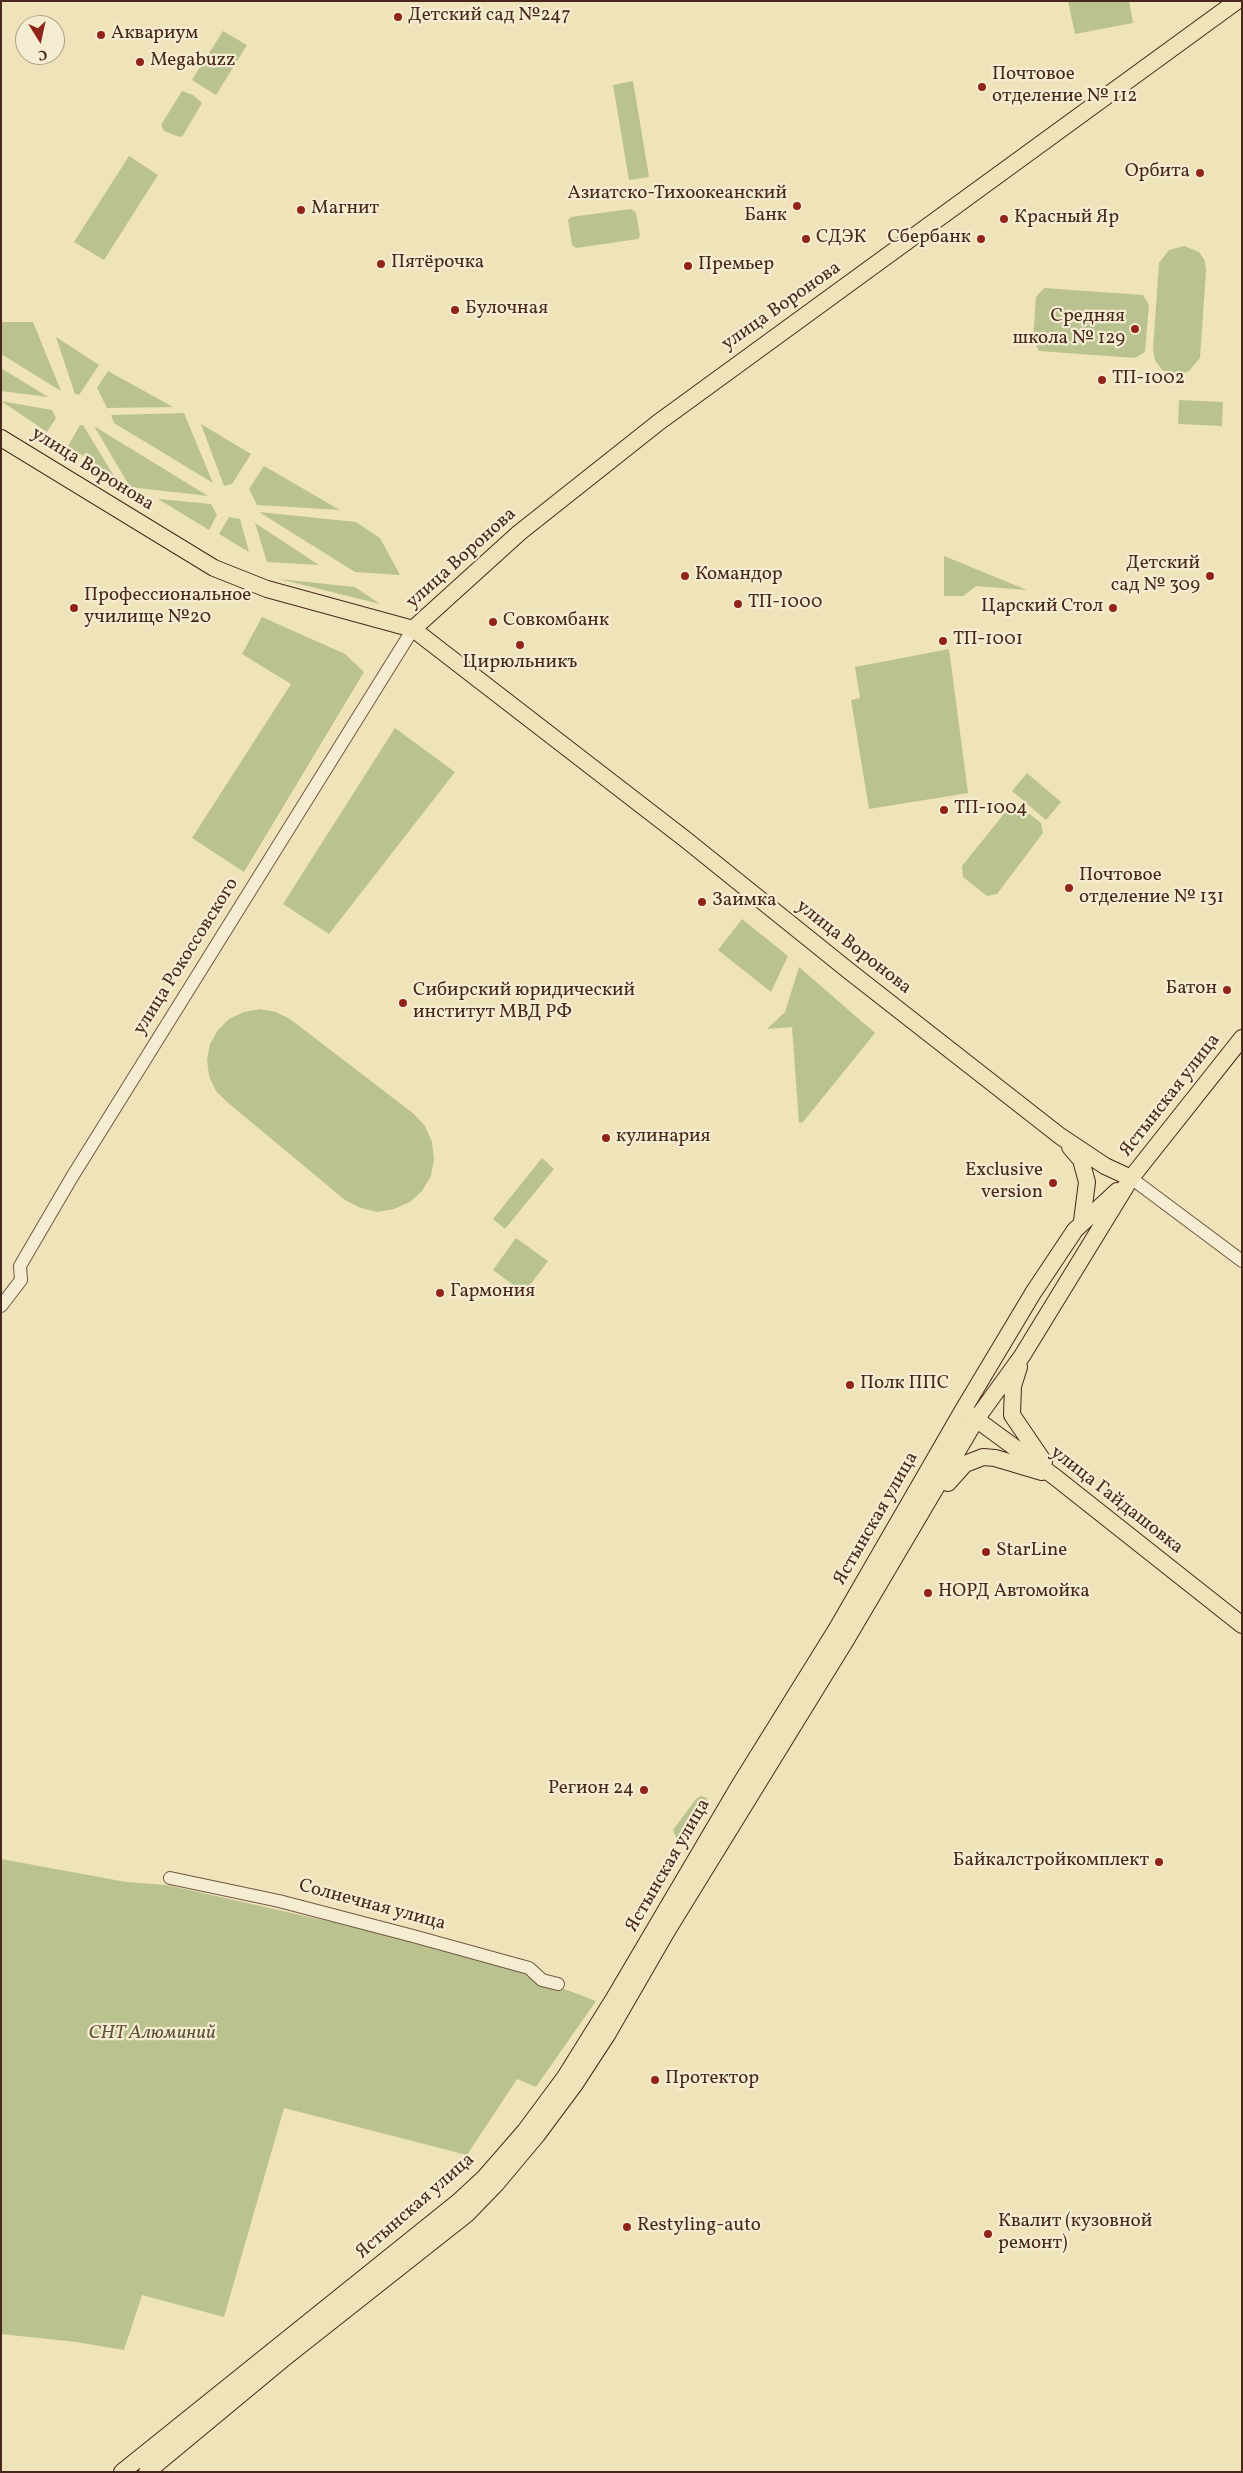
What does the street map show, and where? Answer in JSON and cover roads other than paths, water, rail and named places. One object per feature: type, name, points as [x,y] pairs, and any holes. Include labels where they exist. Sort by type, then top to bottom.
[{"type":"main road","name":"улица Воронова","points":[[413,629],[519,532],[658,422],[1237,1]]},
{"type":"main road","name":"улица Воронова","points":[[1,438],[214,568],[267,589],[413,629],[685,839],[849,971],[1060,1136],[1105,1166],[1131,1178]]},
{"type":"main road","name":"Ястынская улица","points":[[148,2472],[282,2360],[466,2214],[496,2184],[576,2084],[608,2035],[667,1931],[727,1838],[977,1418],[1022,1356],[1131,1178],[1242,1038]]},
{"type":"main road","points":[[1060,1136],[1077,1154],[1086,1172],[1087,1182],[1082,1221]]},
{"type":"main road","name":"Ястынская улица","points":[[122,2472],[458,2202],[485,2176],[524,2131],[565,2077],[613,2000],[739,1786],[836,1630],[1033,1293],[1082,1221],[1131,1178]]},
{"type":"main road","points":[[1022,1356],[1013,1386],[1012,1415],[1055,1478]]},
{"type":"main road","name":"улица Гайдашовка","points":[[963,1410],[977,1418],[1055,1478],[1242,1625]]},
{"type":"main road","points":[[919,1518],[965,1464],[982,1457],[1004,1460],[1055,1478]]},
{"type":"street","name":"улица Рокоссовского","points":[[1,1306],[21,1280],[20,1266],[72,1177],[413,629]]},
{"type":"street","points":[[1131,1178],[1242,1261]]},
{"type":"street","name":"Солнечная улица","points":[[170,1878],[279,1901],[413,1936],[529,1968],[542,1980],[558,1984]]},
{"type":"place","name":"Детский сад №247","points":[[398,17]]},
{"type":"place","name":"Аквариум","points":[[101,35]]},
{"type":"place","name":"Megabuzz","points":[[140,62]]},
{"type":"place","name":"Почтовое отделение № 112","points":[[982,87]]},
{"type":"place","name":"Орбита","points":[[1200,173]]},
{"type":"place","name":"Азиатско-Тихоокеанский Банк","points":[[797,206]]},
{"type":"place","name":"Магнит","points":[[301,210]]},
{"type":"place","name":"Красный Яр","points":[[1004,219]]},
{"type":"place","name":"СДЭК","points":[[806,239]]},
{"type":"place","name":"Сбербанк","points":[[981,239]]},
{"type":"place","name":"Пятёрочка","points":[[381,264]]},
{"type":"place","name":"Премьер","points":[[688,266]]},
{"type":"place","name":"Булочная","points":[[455,310]]},
{"type":"place","name":"Средняя школа № 129","points":[[1135,329]]},
{"type":"place","name":"ТП-1002","points":[[1102,380]]},
{"type":"place","name":"Командор","points":[[685,576]]},
{"type":"place","name":"Детский сад № 309","points":[[1210,576]]},
{"type":"place","name":"ТП-1000","points":[[738,604]]},
{"type":"place","name":"Профессиональное училище №20","points":[[74,608]]},
{"type":"place","name":"Царский Стол","points":[[1113,608]]},
{"type":"place","name":"Совкомбанк","points":[[493,622]]},
{"type":"place","name":"ТП-1001","points":[[943,641]]},
{"type":"place","name":"Цирюльникъ","points":[[520,645]]},
{"type":"place","name":"ТП-1004","points":[[944,810]]},
{"type":"place","name":"Почтовое отделение № 131","points":[[1069,888]]},
{"type":"place","name":"Заимка","points":[[702,902]]},
{"type":"place","name":"Батон","points":[[1227,990]]},
{"type":"place","name":"Сибирский юридический институт МВД РФ","points":[[403,1003]]},
{"type":"place","name":"кулинария","points":[[606,1138]]},
{"type":"place","name":"Exclusive version","points":[[1053,1183]]},
{"type":"place","name":"Гармония","points":[[440,1293]]},
{"type":"place","name":"Полк ППС","points":[[850,1385]]},
{"type":"place","name":"StarLine","points":[[986,1552]]},
{"type":"place","name":"НОРД Автомойка","points":[[928,1593]]},
{"type":"place","name":"Регион 24","points":[[644,1790]]},
{"type":"place","name":"Байкалстройкомплект","points":[[1159,1862]]},
{"type":"place","name":"Протектор","points":[[655,2080]]},
{"type":"place","name":"Restyling-auto","points":[[627,2227]]},
{"type":"place","name":"Квалит (кузовной ремонт)","points":[[988,2234]]},
{"type":"park label","name":"СНТ Алюминий","points":[[152,2035]]}]
